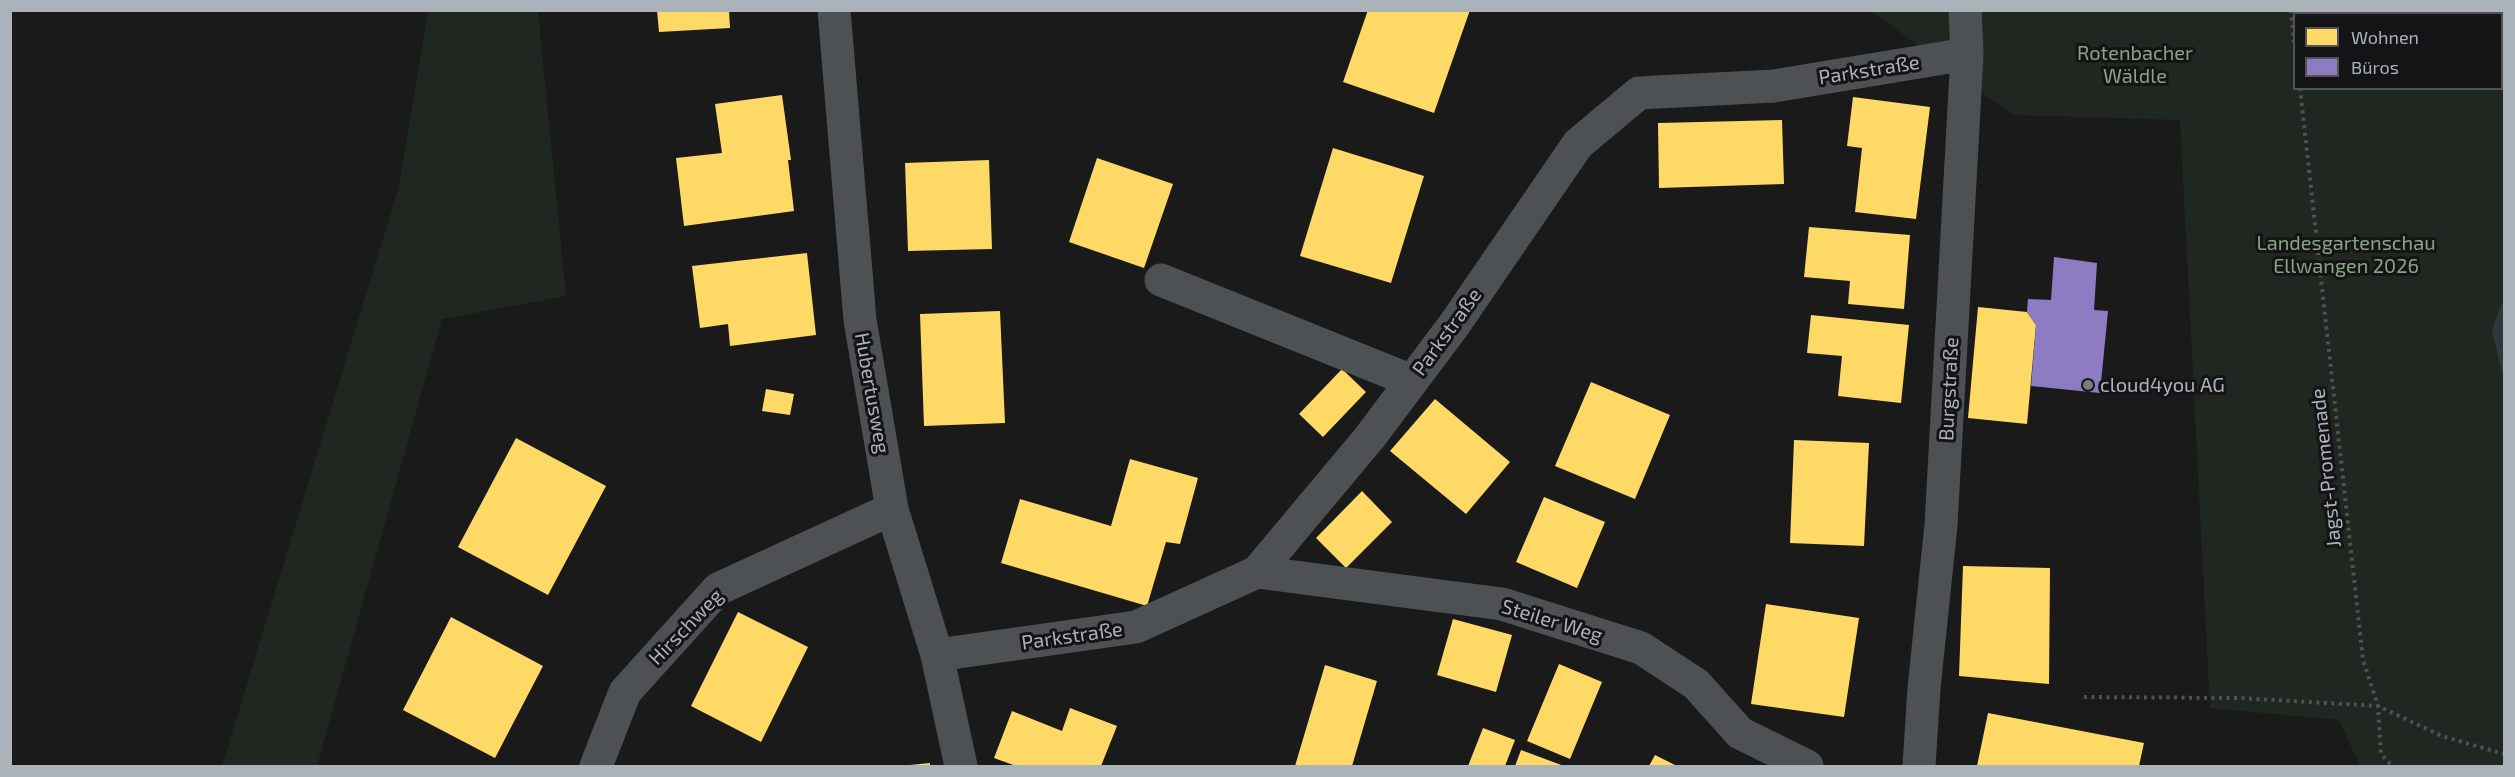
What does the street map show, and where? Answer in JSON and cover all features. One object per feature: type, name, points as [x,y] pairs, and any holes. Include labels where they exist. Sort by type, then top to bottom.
[{"type":"street","name":"Hubertusweg","points":[[834,10],[860,320],[892,509],[937,655],[961,766]]},
{"type":"street","name":"Burgstraße","points":[[1919,766],[1924,688],[1941,525],[1967,54],[1965,10]]},
{"type":"street","name":"Parkstraße","points":[[937,655],[1136,627],[1257,572],[1370,437],[1454,325],[1578,144],[1639,93],[1774,86],[1967,54]]},
{"type":"street","points":[[1161,280],[1412,381]]},
{"type":"street","name":"Hirschweg","points":[[596,766],[625,692],[718,589],[892,509]]},
{"type":"street","name":"Steiler Weg","points":[[1257,572],[1502,604],[1641,648],[1696,684],[1740,733],[1807,766]]},
{"type":"path","points":[[2291,10],[2293,26]]},
{"type":"path","name":"Jagst-Promenade","points":[[2300,90],[2362,660],[2378,706],[2381,754],[2392,766]]},
{"type":"path","points":[[2084,697],[2240,698],[2378,706],[2442,736],[2505,754]]},
{"type":"green space","points":[[428,11],[538,11],[566,296],[442,319],[317,766],[222,766],[399,186]]},
{"type":"green space","name":"Landesgartenschau Ellwangen 2026","points":[[1871,11],[2504,11],[2504,766],[2360,766],[2339,720],[2210,708],[2180,120],[2013,115]]},
{"type":"shaded area","points":[[2504,301],[2504,381],[2492,330]]},
{"type":"building: Wohnen","points":[[657,10],[729,10],[730,28],[659,32]]},
{"type":"building: Wohnen","points":[[1368,10],[1470,10],[1434,113],[1343,82]]},
{"type":"building: Wohnen","points":[[782,95],[791,160],[788,160],[794,211],[684,226],[676,158],[722,153],[715,104]]},
{"type":"building: Wohnen","points":[[1853,97],[1930,107],[1916,219],[1855,212],[1862,148],[1847,146]]},
{"type":"building: Wohnen","points":[[1782,120],[1784,184],[1659,188],[1658,123]]},
{"type":"building: Wohnen","points":[[1333,148],[1424,176],[1391,283],[1300,256]]},
{"type":"building: Wohnen","points":[[1097,158],[1173,184],[1144,268],[1069,242]]},
{"type":"building: Wohnen","points":[[989,160],[992,249],[908,251],[905,163]]},
{"type":"building: Wohnen","points":[[1809,227],[1910,235],[1904,309],[1848,304],[1850,281],[1804,277]]},
{"type":"building: Wohnen","points":[[807,253],[816,335],[730,346],[728,324],[700,328],[692,266]]},
{"type":"building: Wohnen","points":[[1978,307],[2027,312],[2036,325],[2027,424],[1968,418]]},
{"type":"building: Wohnen","points":[[1000,311],[1005,423],[924,426],[920,314]]},
{"type":"building: Wohnen","points":[[1811,315],[1909,325],[1901,403],[1838,396],[1842,356],[1807,353]]},
{"type":"building: Wohnen","points":[[1342,369],[1366,392],[1323,437],[1299,414]]},
{"type":"building: Wohnen","points":[[1591,382],[1670,415],[1635,499],[1555,466]]},
{"type":"building: Wohnen","points":[[766,389],[794,394],[790,415],[762,411]]},
{"type":"building: Wohnen","points":[[1435,399],[1510,462],[1466,514],[1390,451]]},
{"type":"building: Wohnen","points":[[516,438],[606,486],[548,595],[458,547]]},
{"type":"building: Wohnen","points":[[1794,440],[1869,443],[1864,546],[1790,543]]},
{"type":"building: Wohnen","points":[[1130,459],[1198,478],[1180,544],[1166,542],[1147,606],[1001,563],[1020,499],[1111,526]]},
{"type":"building: Wohnen","points":[[1362,491],[1392,522],[1346,568],[1316,538]]},
{"type":"building: Wohnen","points":[[1544,497],[1605,522],[1577,588],[1516,562]]},
{"type":"building: Wohnen","points":[[1963,566],[2050,568],[2049,684],[1959,676]]},
{"type":"building: Wohnen","points":[[1766,604],[1859,618],[1844,717],[1751,704]]},
{"type":"building: Wohnen","points":[[738,612],[808,647],[761,742],[691,706]]},
{"type":"building: Wohnen","points":[[451,617],[543,666],[495,758],[403,710]]},
{"type":"building: Wohnen","points":[[1453,619],[1512,635],[1496,692],[1437,675]]},
{"type":"building: Wohnen","points":[[1559,664],[1602,682],[1570,759],[1527,741]]},
{"type":"building: Wohnen","points":[[1325,665],[1377,681],[1352,766],[1295,766]]},
{"type":"building: Wohnen","points":[[1070,708],[1117,726],[1101,766],[1016,766],[994,758],[1012,711],[1062,731]]},
{"type":"building: Wohnen","points":[[1988,713],[2144,743],[2139,766],[1977,766]]},
{"type":"building: Wohnen","points":[[1483,728],[1515,740],[1505,766],[1468,766]]},
{"type":"building: Wohnen","points":[[1521,750],[1564,766],[1515,766]]},
{"type":"building: Wohnen","points":[[1655,755],[1677,766],[1649,766]]},
{"type":"building: Wohnen","points":[[930,763],[930,766],[910,766],[910,765]]},
{"type":"building: Büros","points":[[2054,257],[2097,263],[2094,310],[2108,311],[2100,393],[2031,386],[2036,325],[2027,312],[2028,299],[2051,300]]},
{"type":"place","name":"cloud4you AG","points":[[2088,385]]},
{"type":"park label","name":"Rotenbacher Wäldle","points":[[2135,64]]}]
